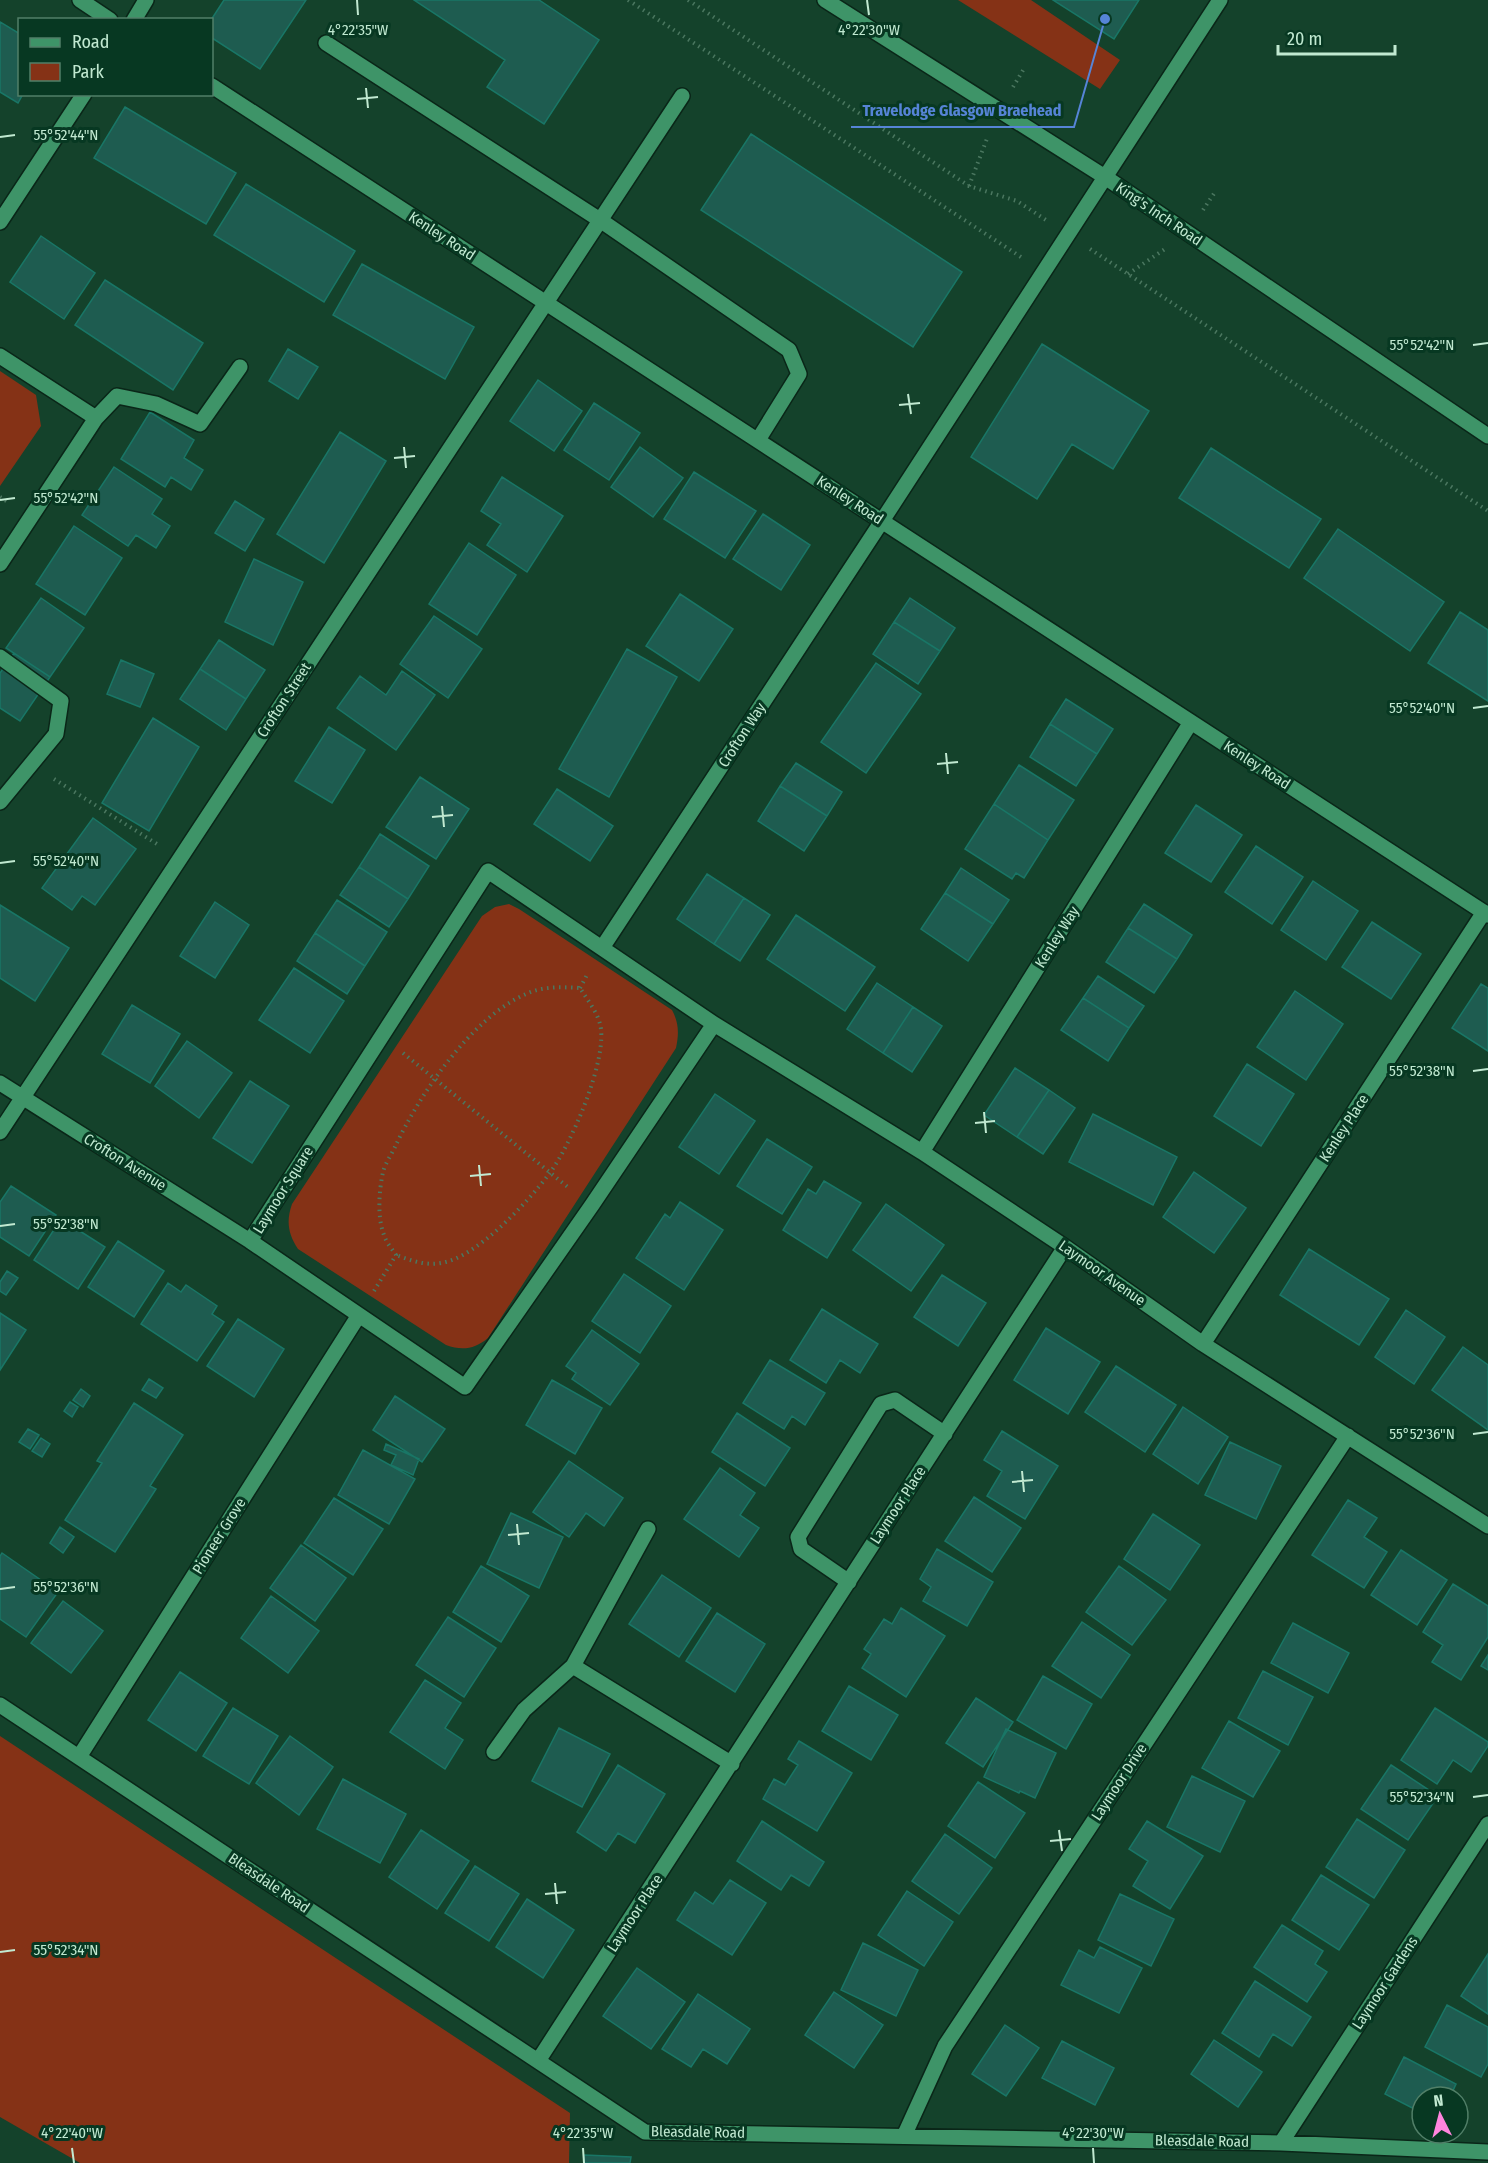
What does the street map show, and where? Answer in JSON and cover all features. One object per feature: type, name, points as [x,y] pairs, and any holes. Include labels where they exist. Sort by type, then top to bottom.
[{"type":"street","points":[[80,0],[107,18]]},
{"type":"street","points":[[135,18],[146,0]]},
{"type":"street","name":"King's Inch Road","points":[[825,0],[1105,177],[1488,436]]},
{"type":"street","name":"Crofton Way","points":[[602,948],[882,522],[1220,0]]},
{"type":"street","points":[[326,44],[600,220],[789,350],[799,374],[758,440]]},
{"type":"street","name":"Kenley Road","points":[[213,87],[1486,914]]},
{"type":"street","points":[[0,222],[83,96]]},
{"type":"street","name":"Crofton Street","points":[[0,1132],[682,96]]},
{"type":"street","points":[[0,356],[96,418]]},
{"type":"street","points":[[0,564],[96,418],[117,396],[156,404],[200,424],[240,368]]},
{"type":"street","points":[[0,657],[61,701],[56,734],[0,802]]},
{"type":"street","name":"Kenley Way","points":[[922,1152],[1191,722]]},
{"type":"street","name":"Laymoor Square","points":[[488,871],[714,1024],[465,1387],[250,1241],[488,871]]},
{"type":"street","name":"Kenley Place","points":[[1203,1344],[1486,914]]},
{"type":"street","name":"Laymoor Avenue","points":[[714,1024],[922,1152],[1065,1247],[1203,1344],[1488,1526]]},
{"type":"street","name":"Crofton Avenue","points":[[0,1083],[250,1241]]},
{"type":"street","name":"Laymoor Place","points":[[538,2061],[1065,1247]]},
{"type":"street","name":"Pioneer Grove","points":[[79,1757],[359,1315]]},
{"type":"street","points":[[849,1582],[801,1549],[798,1537],[881,1404],[894,1400],[945,1434]]},
{"type":"street","name":"Laymoor Drive","points":[[904,2136],[945,2046],[1348,1436]]},
{"type":"street","points":[[494,1752],[525,1710],[573,1666],[648,1529]]},
{"type":"street","points":[[573,1666],[732,1764]]},
{"type":"street","name":"Bleasdale Road","points":[[0,1704],[645,2132],[1281,2143],[1488,2152]]},
{"type":"street","name":"Laymoor Gardens","points":[[1281,2143],[1488,1824]]},
{"type":"path","points":[[628,0],[1044,272]]},
{"type":"path","points":[[688,0],[969,186],[1017,201],[1488,511]]},
{"type":"path","points":[[31,765],[180,859]]},
{"type":"path","points":[[558,987],[580,988],[600,1024],[602,1042],[596,1074],[580,1116],[550,1173],[498,1229],[464,1255],[440,1263],[418,1262],[396,1255],[384,1236],[380,1216],[384,1170],[404,1129],[434,1078],[476,1031],[507,1003],[528,993],[558,987]]},
{"type":"path","points":[[381,1036],[592,1205]]},
{"type":"path","points":[[359,1315],[396,1255]]},
{"type":"green space","points":[[958,0],[1031,0],[1120,60],[1100,89]]},
{"type":"green space","points":[[0,371],[36,395],[41,426],[0,486]]},
{"type":"green space","points":[[509,904],[672,1010],[677,1024],[678,1038],[676,1048],[488,1338],[473,1347],[457,1348],[446,1345],[298,1249],[290,1233],[289,1216],[292,1204],[482,916],[495,907]]},
{"type":"green space","points":[[0,1736],[570,2113],[569,2163],[80,2163],[0,2117]]},
{"type":"building","points":[[224,0],[306,0],[260,69],[213,39],[212,18]]},
{"type":"building","points":[[414,0],[539,0],[599,40],[544,124],[487,87],[505,60]]},
{"type":"building","points":[[1053,0],[1139,0],[1114,39]]},
{"type":"building","points":[[0,22],[18,33],[18,96],[22,96],[18,103],[0,92]]},
{"type":"building","points":[[125,107],[236,173],[206,224],[94,158]]},
{"type":"building","points":[[751,134],[962,272],[913,347],[701,210]]},
{"type":"building","points":[[246,184],[355,251],[324,302],[214,235]]},
{"type":"building","points":[[41,236],[95,273],[64,319],[10,282]]},
{"type":"building","points":[[362,264],[474,327],[445,379],[333,315]]},
{"type":"building","points":[[105,280],[203,343],[173,390],[75,325]]},
{"type":"building","points":[[1042,344],[1149,411],[1113,469],[1072,444],[1037,499],[971,457]]},
{"type":"building","points":[[288,349],[318,367],[298,399],[269,381]]},
{"type":"building","points":[[538,380],[582,411],[554,451],[510,421]]},
{"type":"building","points":[[594,403],[640,433],[609,480],[564,450]]},
{"type":"building","points":[[150,412],[194,440],[184,458],[203,470],[191,490],[171,477],[165,487],[121,459]]},
{"type":"building","points":[[340,432],[386,461],[324,563],[277,534]]},
{"type":"building","points":[[640,447],[683,478],[653,517],[611,487]]},
{"type":"building","points":[[1211,448],[1321,519],[1289,568],[1179,498]]},
{"type":"building","points":[[114,467],[162,499],[152,514],[170,526],[156,548],[136,535],[128,546],[82,515]]},
{"type":"building","points":[[694,472],[756,511],[725,558],[664,519]]},
{"type":"building","points":[[502,477],[563,516],[527,572],[487,545],[501,524],[481,511]]},
{"type":"building","points":[[235,501],[264,519],[245,551],[215,533]]},
{"type":"building","points":[[763,514],[810,545],[781,590],[733,559]]},
{"type":"building","points":[[74,526],[122,558],[85,615],[36,584]]},
{"type":"building","points":[[1338,529],[1444,602],[1410,651],[1304,578]]},
{"type":"building","points":[[469,543],[516,575],[477,635],[429,604]]},
{"type":"building","points":[[254,559],[303,582],[273,645],[225,622]]},
{"type":"building","points":[[680,594],[733,629],[699,681],[646,646]]},
{"type":"building","points":[[41,598],[84,628],[50,677],[6,648]]},
{"type":"building","points":[[910,598],[955,628],[940,651],[894,622]]},
{"type":"building","points":[[1460,612],[1488,630],[1488,701],[1428,663]]},
{"type":"building","points":[[434,616],[482,649],[448,698],[400,664]]},
{"type":"building","points":[[894,622],[940,651],[918,684],[873,654]]},
{"type":"building","points":[[219,640],[265,670],[246,699],[200,669]]},
{"type":"building","points":[[627,649],[677,677],[609,797],[559,769]]},
{"type":"building","points":[[14,653],[50,677],[20,721],[0,708],[0,673]]},
{"type":"building","points":[[121,660],[154,674],[140,707],[107,694]]},
{"type":"building","points":[[876,663],[921,694],[866,773],[821,742]]},
{"type":"building","points":[[200,669],[246,699],[226,730],[180,699]]},
{"type":"building","points":[[402,671],[435,695],[396,750],[337,708],[360,676],[386,695]]},
{"type":"building","points":[[1066,699],[1113,729],[1097,754],[1050,724]]},
{"type":"building","points":[[153,718],[199,747],[149,831],[102,803]]},
{"type":"building","points":[[1050,724],[1097,754],[1076,786],[1030,757]]},
{"type":"building","points":[[329,727],[365,750],[332,803],[295,781]]},
{"type":"building","points":[[796,763],[842,792],[827,816],[780,786]]},
{"type":"building","points":[[1019,765],[1074,800],[1048,840],[994,804]]},
{"type":"building","points":[[420,777],[469,809],[436,859],[386,827]]},
{"type":"building","points":[[780,786],[827,816],[804,851],[758,821]]},
{"type":"building","points":[[557,789],[613,826],[590,861],[534,824]]},
{"type":"building","points":[[994,804],[1048,840],[1024,878],[1016,873],[1012,879],[965,849]]},
{"type":"building","points":[[1196,805],[1242,835],[1211,882],[1165,853]]},
{"type":"building","points":[[93,818],[136,849],[95,905],[82,896],[72,910],[42,888]]},
{"type":"building","points":[[380,834],[429,866],[408,899],[359,867]]},
{"type":"building","points":[[1256,846],[1303,877],[1272,924],[1225,892]]},
{"type":"building","points":[[359,867],[408,899],[389,927],[340,895]]},
{"type":"building","points":[[961,868],[1009,900],[993,924],[945,893]]},
{"type":"building","points":[[707,874],[744,898],[714,944],[677,919]]},
{"type":"building","points":[[1313,881],[1358,911],[1326,960],[1281,930]]},
{"type":"building","points":[[945,893],[993,924],[968,961],[921,929]]},
{"type":"building","points":[[744,898],[770,915],[740,961],[714,944]]},
{"type":"building","points":[[337,900],[387,932],[365,966],[315,933]]},
{"type":"building","points":[[215,902],[249,925],[215,978],[180,956]]},
{"type":"building","points":[[1144,904],[1192,935],[1177,959],[1128,928]]},
{"type":"building","points":[[0,905],[69,948],[35,1001],[0,978]]},
{"type":"building","points":[[796,915],[875,967],[845,1011],[767,959]]},
{"type":"building","points":[[1372,922],[1421,954],[1391,999],[1342,967]]},
{"type":"building","points":[[1128,928],[1177,959],[1154,993],[1106,962]]},
{"type":"building","points":[[315,933],[365,966],[347,994],[297,961]]},
{"type":"building","points":[[294,968],[344,1001],[310,1053],[259,1020]]},
{"type":"building","points":[[1098,976],[1144,1006],[1129,1028],[1083,998]]},
{"type":"building","points":[[877,983],[913,1007],[883,1053],[847,1029]]},
{"type":"building","points":[[1481,984],[1488,988],[1488,1051],[1452,1028]]},
{"type":"building","points":[[1295,991],[1343,1024],[1306,1080],[1257,1047]]},
{"type":"building","points":[[1083,998],[1129,1028],[1108,1061],[1061,1030]]},
{"type":"building","points":[[132,1005],[180,1034],[150,1083],[102,1054]]},
{"type":"building","points":[[913,1007],[942,1026],[912,1072],[883,1053]]},
{"type":"building","points":[[187,1041],[232,1073],[199,1118],[155,1086]]},
{"type":"building","points":[[1247,1064],[1294,1094],[1261,1146],[1214,1116]]},
{"type":"building","points":[[1015,1068],[1049,1090],[1017,1137],[984,1115]]},
{"type":"building","points":[[250,1081],[289,1106],[252,1163],[213,1138]]},
{"type":"building","points":[[1049,1090],[1075,1108],[1043,1154],[1017,1137]]},
{"type":"building","points":[[715,1094],[755,1121],[719,1174],[679,1147]]},
{"type":"building","points":[[1093,1114],[1177,1157],[1153,1205],[1069,1162]]},
{"type":"building","points":[[767,1139],[812,1167],[782,1214],[737,1186]]},
{"type":"building","points":[[1194,1172],[1246,1208],[1214,1253],[1163,1217]]},
{"type":"building","points":[[824,1181],[861,1203],[827,1258],[783,1230],[808,1189],[816,1194]]},
{"type":"building","points":[[11,1186],[56,1215],[29,1256],[0,1237],[0,1202]]},
{"type":"building","points":[[680,1202],[723,1230],[684,1290],[636,1258],[665,1214],[670,1218]]},
{"type":"building","points":[[886,1204],[944,1245],[911,1291],[853,1250]]},
{"type":"building","points":[[61,1219],[105,1247],[78,1289],[34,1260]]},
{"type":"building","points":[[118,1241],[164,1271],[134,1317],[88,1287]]},
{"type":"building","points":[[1309,1249],[1389,1299],[1359,1345],[1280,1295]]},
{"type":"building","points":[[7,1271],[18,1278],[6,1295],[0,1291],[0,1282]]},
{"type":"building","points":[[624,1274],[671,1306],[640,1353],[592,1321]]},
{"type":"building","points":[[942,1275],[986,1303],[958,1346],[914,1317]]},
{"type":"building","points":[[168,1283],[181,1292],[186,1285],[217,1306],[212,1314],[224,1322],[197,1361],[141,1324]]},
{"type":"building","points":[[822,1309],[878,1344],[860,1373],[840,1360],[826,1383],[790,1360]]},
{"type":"building","points":[[1406,1310],[1445,1337],[1414,1384],[1375,1357]]},
{"type":"building","points":[[0,1313],[26,1330],[0,1370]]},
{"type":"building","points":[[238,1319],[284,1349],[254,1397],[207,1366]]},
{"type":"building","points":[[1046,1328],[1100,1362],[1068,1414],[1014,1380]]},
{"type":"building","points":[[592,1330],[639,1364],[610,1405],[572,1379],[576,1373],[566,1366]]},
{"type":"building","points":[[1463,1347],[1488,1365],[1488,1430],[1432,1390]]},
{"type":"building","points":[[770,1360],[825,1393],[805,1425],[792,1416],[784,1429],[743,1403]]},
{"type":"building","points":[[1116,1366],[1176,1405],[1145,1452],[1085,1412]]},
{"type":"building","points":[[149,1379],[163,1388],[156,1398],[142,1390]]},
{"type":"building","points":[[552,1380],[602,1408],[575,1454],[526,1425]]},
{"type":"building","points":[[81,1389],[90,1396],[83,1407],[73,1400]]},
{"type":"building","points":[[395,1396],[445,1429],[422,1462],[373,1430]]},
{"type":"building","points":[[70,1402],[78,1407],[72,1417],[64,1411]]},
{"type":"building","points":[[134,1403],[183,1435],[150,1486],[156,1489],[115,1552],[65,1520],[102,1463],[97,1461]]},
{"type":"building","points":[[1183,1407],[1228,1437],[1198,1484],[1153,1454]]},
{"type":"building","points":[[737,1413],[790,1448],[765,1486],[712,1452]]},
{"type":"building","points":[[28,1429],[39,1435],[30,1449],[19,1442]]},
{"type":"building","points":[[1002,1431],[1058,1466],[1025,1519],[987,1496],[1002,1471],[984,1460]]},
{"type":"building","points":[[41,1438],[50,1444],[42,1457],[32,1451]]},
{"type":"building","points":[[1230,1442],[1281,1466],[1256,1519],[1205,1495]]},
{"type":"building","points":[[386,1444],[419,1459],[413,1475],[391,1465],[396,1455],[384,1450]]},
{"type":"building","points":[[363,1450],[415,1479],[389,1524],[338,1495]]},
{"type":"building","points":[[569,1461],[623,1498],[604,1526],[586,1513],[569,1537],[533,1512]]},
{"type":"building","points":[[720,1468],[755,1493],[740,1515],[759,1528],[739,1557],[684,1519]]},
{"type":"building","points":[[974,1497],[1021,1528],[992,1572],[945,1541]]},
{"type":"building","points":[[334,1498],[383,1529],[353,1575],[304,1543]]},
{"type":"building","points":[[1348,1500],[1377,1518],[1364,1537],[1387,1552],[1364,1588],[1312,1555]]},
{"type":"building","points":[[511,1513],[563,1537],[539,1588],[487,1564]]},
{"type":"building","points":[[1153,1514],[1200,1545],[1170,1590],[1124,1559]]},
{"type":"building","points":[[60,1527],[74,1537],[63,1553],[50,1543]]},
{"type":"building","points":[[301,1545],[346,1578],[315,1621],[270,1588]]},
{"type":"building","points":[[937,1549],[993,1582],[967,1626],[923,1601],[931,1587],[920,1579]]},
{"type":"building","points":[[1401,1550],[1447,1580],[1417,1625],[1371,1595]]},
{"type":"building","points":[[2,1553],[58,1592],[26,1637],[0,1619],[0,1556]]},
{"type":"building","points":[[481,1566],[529,1596],[501,1642],[453,1612]]},
{"type":"building","points":[[1119,1566],[1166,1600],[1132,1645],[1086,1612]]},
{"type":"building","points":[[662,1575],[711,1608],[679,1657],[629,1624]]},
{"type":"building","points":[[1453,1584],[1488,1606],[1488,1637],[1461,1680],[1432,1662],[1443,1645],[1423,1632]]},
{"type":"building","points":[[271,1596],[319,1631],[288,1673],[241,1638]]},
{"type":"building","points":[[63,1601],[103,1631],[71,1673],[31,1643]]},
{"type":"building","points":[[901,1608],[945,1636],[906,1697],[862,1668],[871,1654],[864,1649],[884,1619],[892,1624]]},
{"type":"building","points":[[717,1613],[765,1644],[735,1692],[686,1661]]},
{"type":"building","points":[[448,1617],[496,1648],[464,1697],[416,1665]]},
{"type":"building","points":[[1082,1622],[1130,1655],[1101,1698],[1052,1666]]},
{"type":"building","points":[[1293,1623],[1349,1653],[1328,1693],[1271,1663]]},
{"type":"building","points":[[1488,1655],[1488,1670],[1481,1666]]},
{"type":"building","points":[[1263,1671],[1313,1697],[1288,1745],[1238,1718]]},
{"type":"building","points":[[180,1672],[227,1703],[196,1751],[148,1720]]},
{"type":"building","points":[[1043,1676],[1092,1704],[1066,1749],[1017,1720]]},
{"type":"building","points":[[425,1680],[461,1703],[445,1728],[463,1740],[445,1769],[390,1732]]},
{"type":"building","points":[[849,1686],[898,1715],[871,1760],[822,1731]]},
{"type":"building","points":[[976,1698],[1013,1722],[983,1767],[946,1743]]},
{"type":"building","points":[[233,1708],[278,1736],[249,1784],[203,1756]]},
{"type":"building","points":[[1435,1708],[1488,1742],[1488,1746],[1471,1772],[1453,1760],[1437,1784],[1401,1760]]},
{"type":"building","points":[[1229,1721],[1280,1751],[1253,1797],[1202,1768]]},
{"type":"building","points":[[559,1728],[610,1754],[582,1807],[532,1781]]},
{"type":"building","points":[[1006,1729],[1056,1753],[1035,1798],[984,1777]]},
{"type":"building","points":[[290,1736],[333,1767],[299,1815],[256,1783]]},
{"type":"building","points":[[799,1741],[852,1773],[817,1831],[763,1799],[774,1779],[785,1785],[798,1765],[788,1759]]},
{"type":"building","points":[[618,1765],[665,1794],[635,1843],[618,1833],[606,1851],[577,1832]]},
{"type":"building","points":[[1391,1765],[1438,1796],[1408,1840],[1361,1809]]},
{"type":"building","points":[[1192,1776],[1245,1801],[1220,1852],[1167,1827]]},
{"type":"building","points":[[343,1779],[406,1814],[380,1863],[317,1829]]},
{"type":"building","points":[[978,1782],[1025,1813],[995,1858],[948,1826]]},
{"type":"building","points":[[1357,1819],[1405,1850],[1374,1898],[1326,1867]]},
{"type":"building","points":[[762,1821],[824,1862],[809,1886],[791,1875],[781,1890],[737,1861]]},
{"type":"building","points":[[1147,1821],[1203,1856],[1170,1909],[1133,1886],[1148,1861],[1129,1849]]},
{"type":"building","points":[[421,1830],[469,1861],[437,1909],[389,1877]]},
{"type":"building","points":[[945,1834],[992,1868],[959,1914],[912,1881]]},
{"type":"building","points":[[475,1866],[519,1894],[489,1941],[445,1913]]},
{"type":"building","points":[[1321,1875],[1369,1905],[1339,1950],[1292,1920]]},
{"type":"building","points":[[730,1880],[766,1903],[732,1955],[677,1920],[695,1892],[713,1904]]},
{"type":"building","points":[[907,1891],[953,1922],[924,1966],[878,1935]]},
{"type":"building","points":[[1120,1894],[1174,1919],[1151,1966],[1098,1940]]},
{"type":"building","points":[[527,1899],[574,1930],[543,1978],[496,1947]]},
{"type":"building","points":[[1282,1925],[1323,1951],[1315,1964],[1327,1972],[1307,2002],[1254,1967]]},
{"type":"building","points":[[863,1943],[918,1970],[896,2016],[841,1990]]},
{"type":"building","points":[[1100,1947],[1142,1968],[1119,2013],[1061,1985],[1079,1950],[1094,1958]]},
{"type":"building","points":[[1488,1954],[1488,2014],[1461,1996]]},
{"type":"building","points":[[637,1968],[685,2002],[651,2049],[603,2016]]},
{"type":"building","points":[[1255,1981],[1311,2017],[1292,2046],[1273,2034],[1259,2057],[1222,2033]]},
{"type":"building","points":[[834,1992],[883,2025],[854,2068],[805,2035]]},
{"type":"building","points":[[698,1994],[750,2029],[727,2064],[703,2049],[691,2067],[662,2049]]},
{"type":"building","points":[[1447,2005],[1488,2027],[1488,2064],[1481,2077],[1425,2047]]},
{"type":"building","points":[[1005,2025],[1039,2048],[1006,2096],[972,2074]]},
{"type":"building","points":[[1214,2040],[1262,2072],[1238,2107],[1191,2074]]},
{"type":"building","points":[[1062,2041],[1114,2068],[1095,2105],[1042,2078]]},
{"type":"building","points":[[1404,2057],[1456,2084],[1410,2085],[1410,2107],[1385,2094]]},
{"type":"building","points":[[584,2155],[631,2157],[630,2163],[584,2163]]},
{"type":"place","name":"Travelodge Glasgow Braehead","points":[[1105,19]]}]
